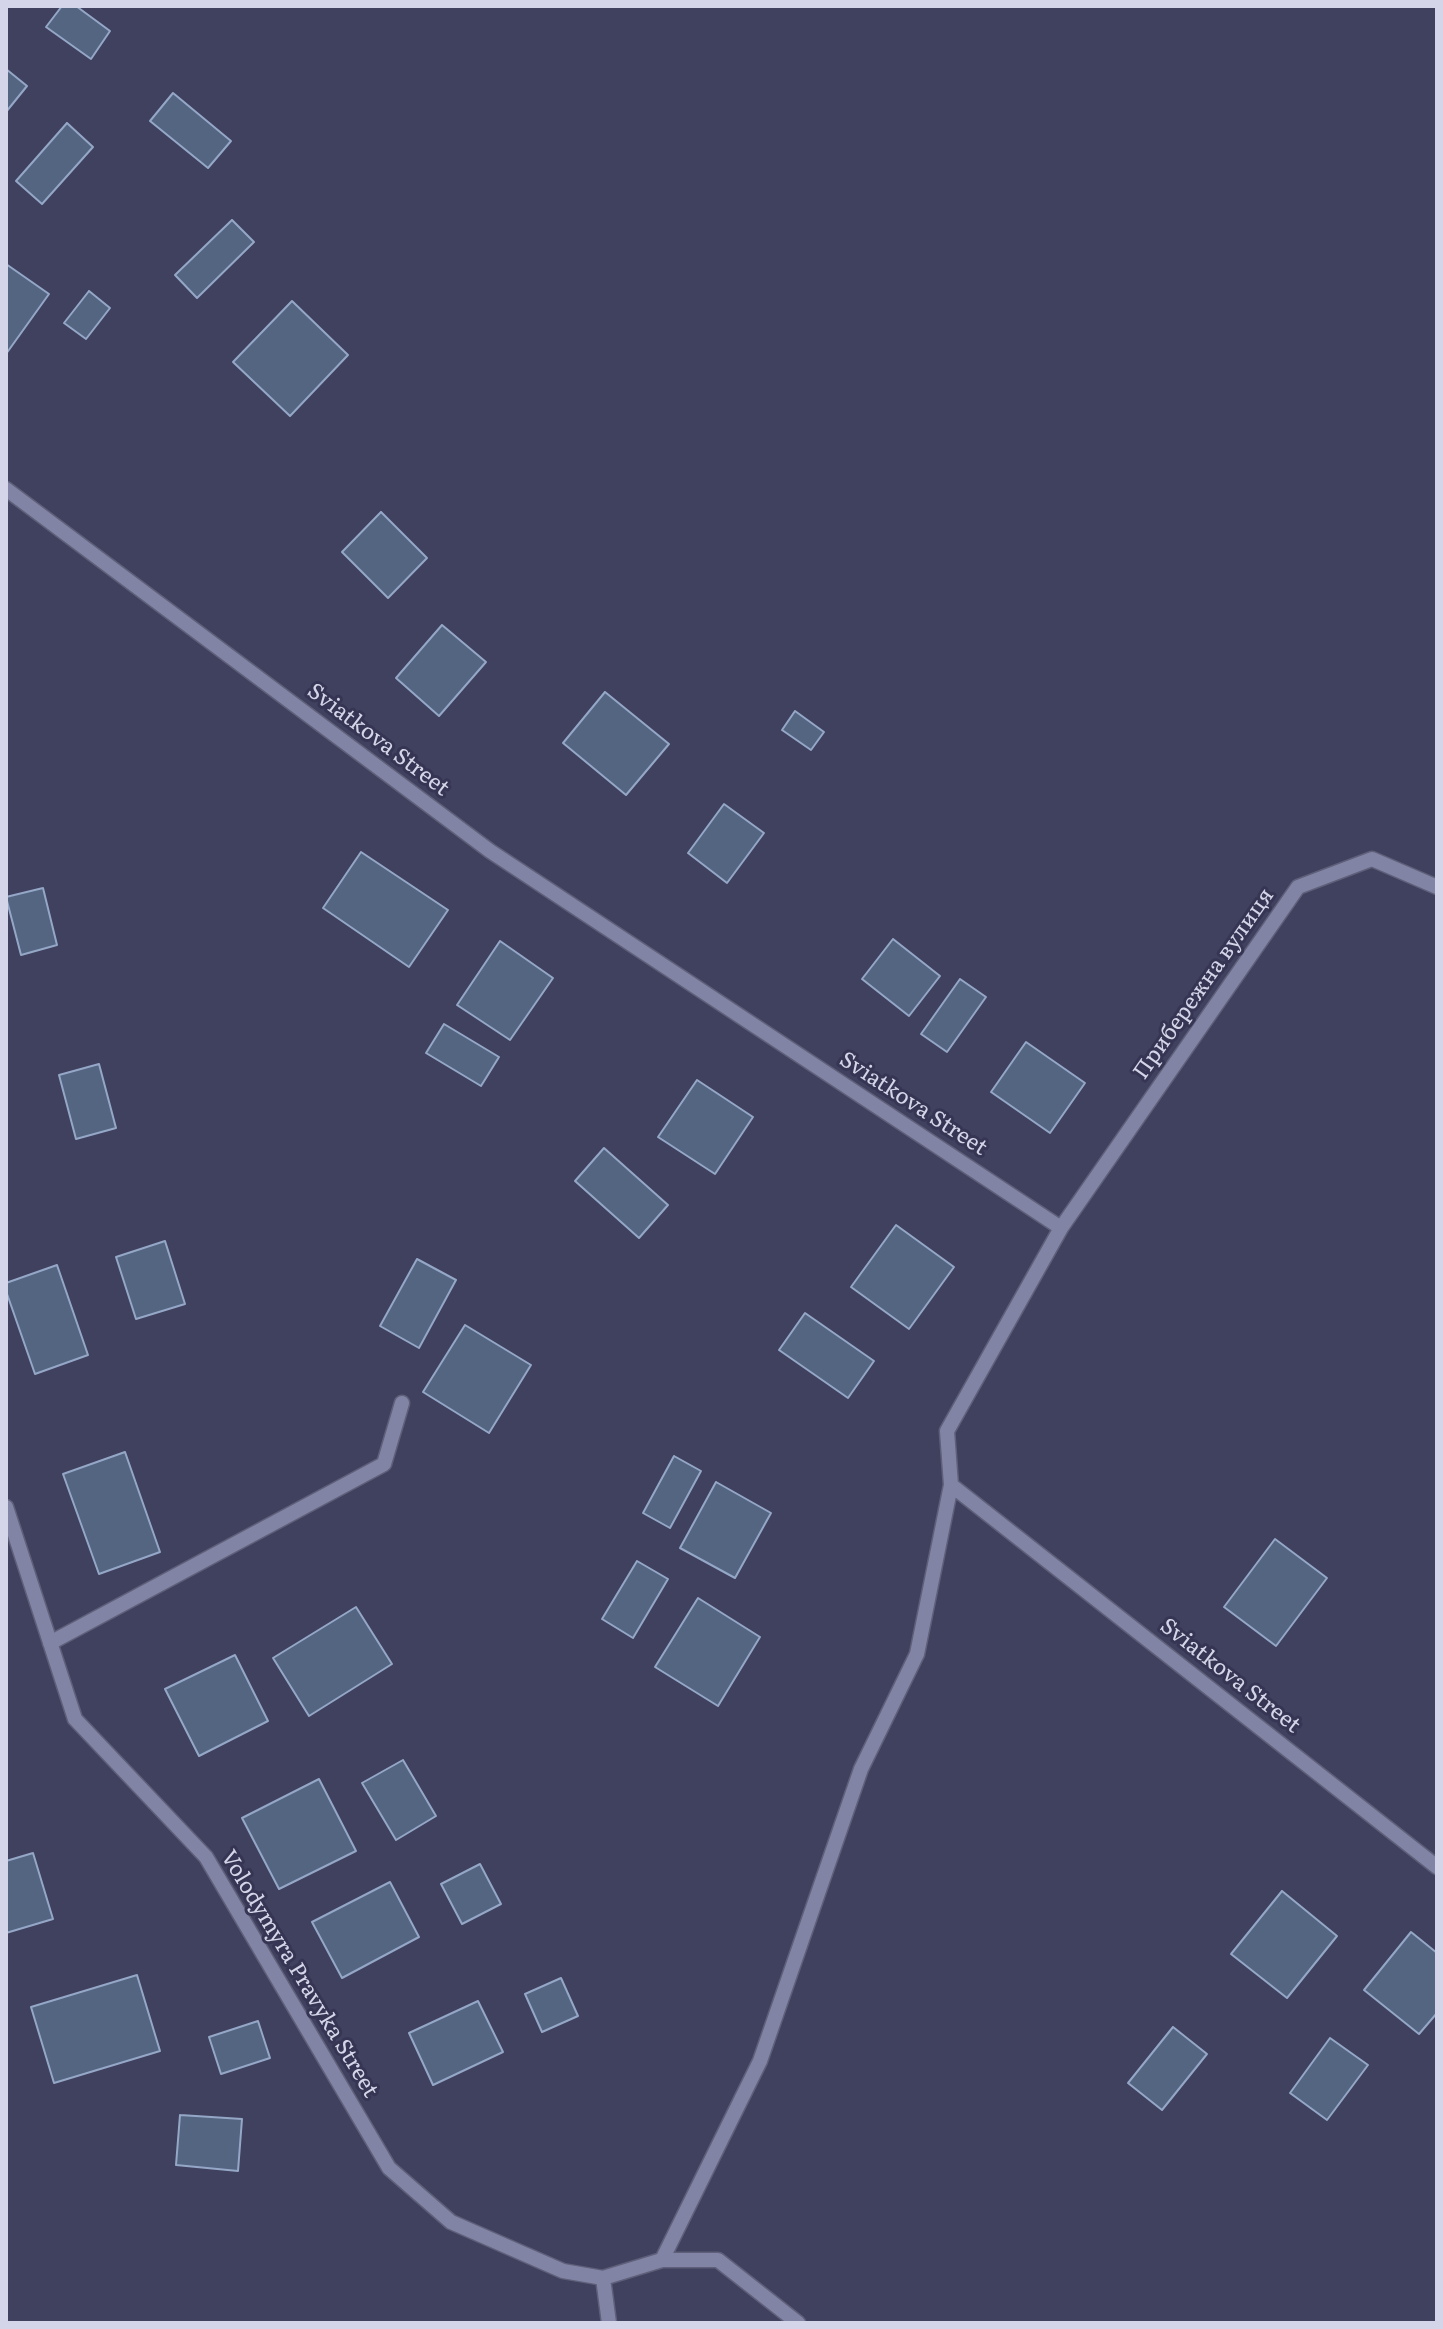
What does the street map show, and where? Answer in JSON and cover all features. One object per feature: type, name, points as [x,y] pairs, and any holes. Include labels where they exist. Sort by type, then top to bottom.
[{"type":"street","name":"Sviatkova Street","points":[[6,489],[490,851],[1061,1228]]},
{"type":"street","name":"Прибережна вулиця","points":[[1061,1228],[1298,887],[1372,859],[1437,887]]},
{"type":"street","points":[[662,2260],[760,2061],[861,1769],[917,1654],[951,1485],[947,1431],[1061,1228]]},
{"type":"street","points":[[50,1643],[384,1464],[402,1403]]},
{"type":"street","name":"Sviatkova Street","points":[[951,1485],[1437,1867]]},
{"type":"street","name":"Volodymyra Pravyka Street","points":[[6,1507],[75,1719],[206,1857],[389,2168],[451,2222],[563,2271],[603,2278]]},
{"type":"street","points":[[609,2323],[603,2278],[662,2260],[718,2260],[798,2323]]},
{"type":"building","points":[[62,6],[76,6],[110,31],[91,59],[46,27]]},
{"type":"building","points":[[6,69],[27,86],[6,112]]},
{"type":"building","points":[[173,93],[231,141],[208,168],[150,121]]},
{"type":"building","points":[[67,123],[93,147],[42,204],[16,181]]},
{"type":"building","points":[[232,220],[254,242],[197,298],[175,275]]},
{"type":"building","points":[[6,264],[49,294],[6,354]]},
{"type":"building","points":[[89,291],[110,308],[86,339],[64,323]]},
{"type":"building","points":[[292,301],[348,355],[290,416],[233,362]]},
{"type":"building","points":[[381,512],[427,558],[388,598],[342,552]]},
{"type":"building","points":[[442,625],[486,662],[439,716],[396,678]]},
{"type":"building","points":[[605,692],[669,744],[626,795],[563,743]]},
{"type":"building","points":[[795,711],[824,732],[811,750],[782,730]]},
{"type":"building","points":[[724,804],[764,833],[727,883],[688,853]]},
{"type":"building","points":[[361,852],[448,910],[409,967],[323,908]]},
{"type":"building","points":[[43,888],[57,945],[21,955],[6,897]]},
{"type":"building","points":[[893,939],[940,976],[909,1016],[862,979]]},
{"type":"building","points":[[500,941],[553,978],[510,1040],[457,1005]]},
{"type":"building","points":[[960,979],[986,997],[947,1052],[921,1034]]},
{"type":"building","points":[[444,1024],[499,1057],[481,1086],[426,1053]]},
{"type":"building","points":[[1026,1042],[1085,1083],[1050,1133],[991,1092]]},
{"type":"building","points":[[99,1064],[116,1128],[76,1139],[59,1075]]},
{"type":"building","points":[[697,1080],[753,1117],[715,1174],[658,1137]]},
{"type":"building","points":[[604,1148],[668,1205],[639,1238],[575,1181]]},
{"type":"building","points":[[896,1225],[954,1267],[909,1329],[851,1287]]},
{"type":"building","points":[[165,1241],[185,1304],[136,1319],[116,1257]]},
{"type":"building","points":[[417,1259],[456,1280],[419,1348],[380,1326]]},
{"type":"building","points":[[57,1265],[88,1355],[35,1374],[6,1291],[6,1283]]},
{"type":"building","points":[[805,1313],[874,1361],[848,1398],[779,1350]]},
{"type":"building","points":[[465,1325],[531,1365],[489,1433],[423,1392]]},
{"type":"building","points":[[125,1452],[160,1552],[99,1574],[63,1474]]},
{"type":"building","points":[[674,1456],[701,1471],[670,1528],[643,1513]]},
{"type":"building","points":[[716,1482],[771,1513],[735,1578],[680,1548]]},
{"type":"building","points":[[1275,1539],[1327,1578],[1276,1646],[1224,1607]]},
{"type":"building","points":[[637,1561],[668,1579],[633,1638],[602,1619]]},
{"type":"building","points":[[698,1598],[760,1637],[718,1706],[655,1667]]},
{"type":"building","points":[[356,1607],[392,1664],[309,1716],[273,1658]]},
{"type":"building","points":[[235,1655],[268,1721],[199,1756],[165,1689]]},
{"type":"building","points":[[403,1760],[436,1816],[396,1840],[362,1783]]},
{"type":"building","points":[[319,1779],[356,1851],[279,1889],[242,1818]]},
{"type":"building","points":[[33,1853],[53,1919],[6,1933],[6,1861]]},
{"type":"building","points":[[480,1864],[501,1904],[462,1924],[441,1884]]},
{"type":"building","points":[[390,1882],[419,1937],[342,1978],[312,1922]]},
{"type":"building","points":[[1282,1891],[1337,1936],[1287,1998],[1231,1954]]},
{"type":"building","points":[[1411,1932],[1437,1953],[1437,2013],[1419,2034],[1364,1990]]},
{"type":"building","points":[[137,1975],[160,2051],[54,2083],[31,2007]]},
{"type":"building","points":[[561,1978],[578,2016],[542,2032],[525,1994]]},
{"type":"building","points":[[478,2001],[503,2052],[433,2085],[409,2033]]},
{"type":"building","points":[[258,2021],[270,2058],[221,2074],[209,2037]]},
{"type":"building","points":[[1173,2027],[1207,2054],[1162,2110],[1128,2083]]},
{"type":"building","points":[[1330,2038],[1368,2065],[1327,2120],[1290,2093]]},
{"type":"building","points":[[180,2115],[242,2119],[238,2171],[176,2165]]}]
